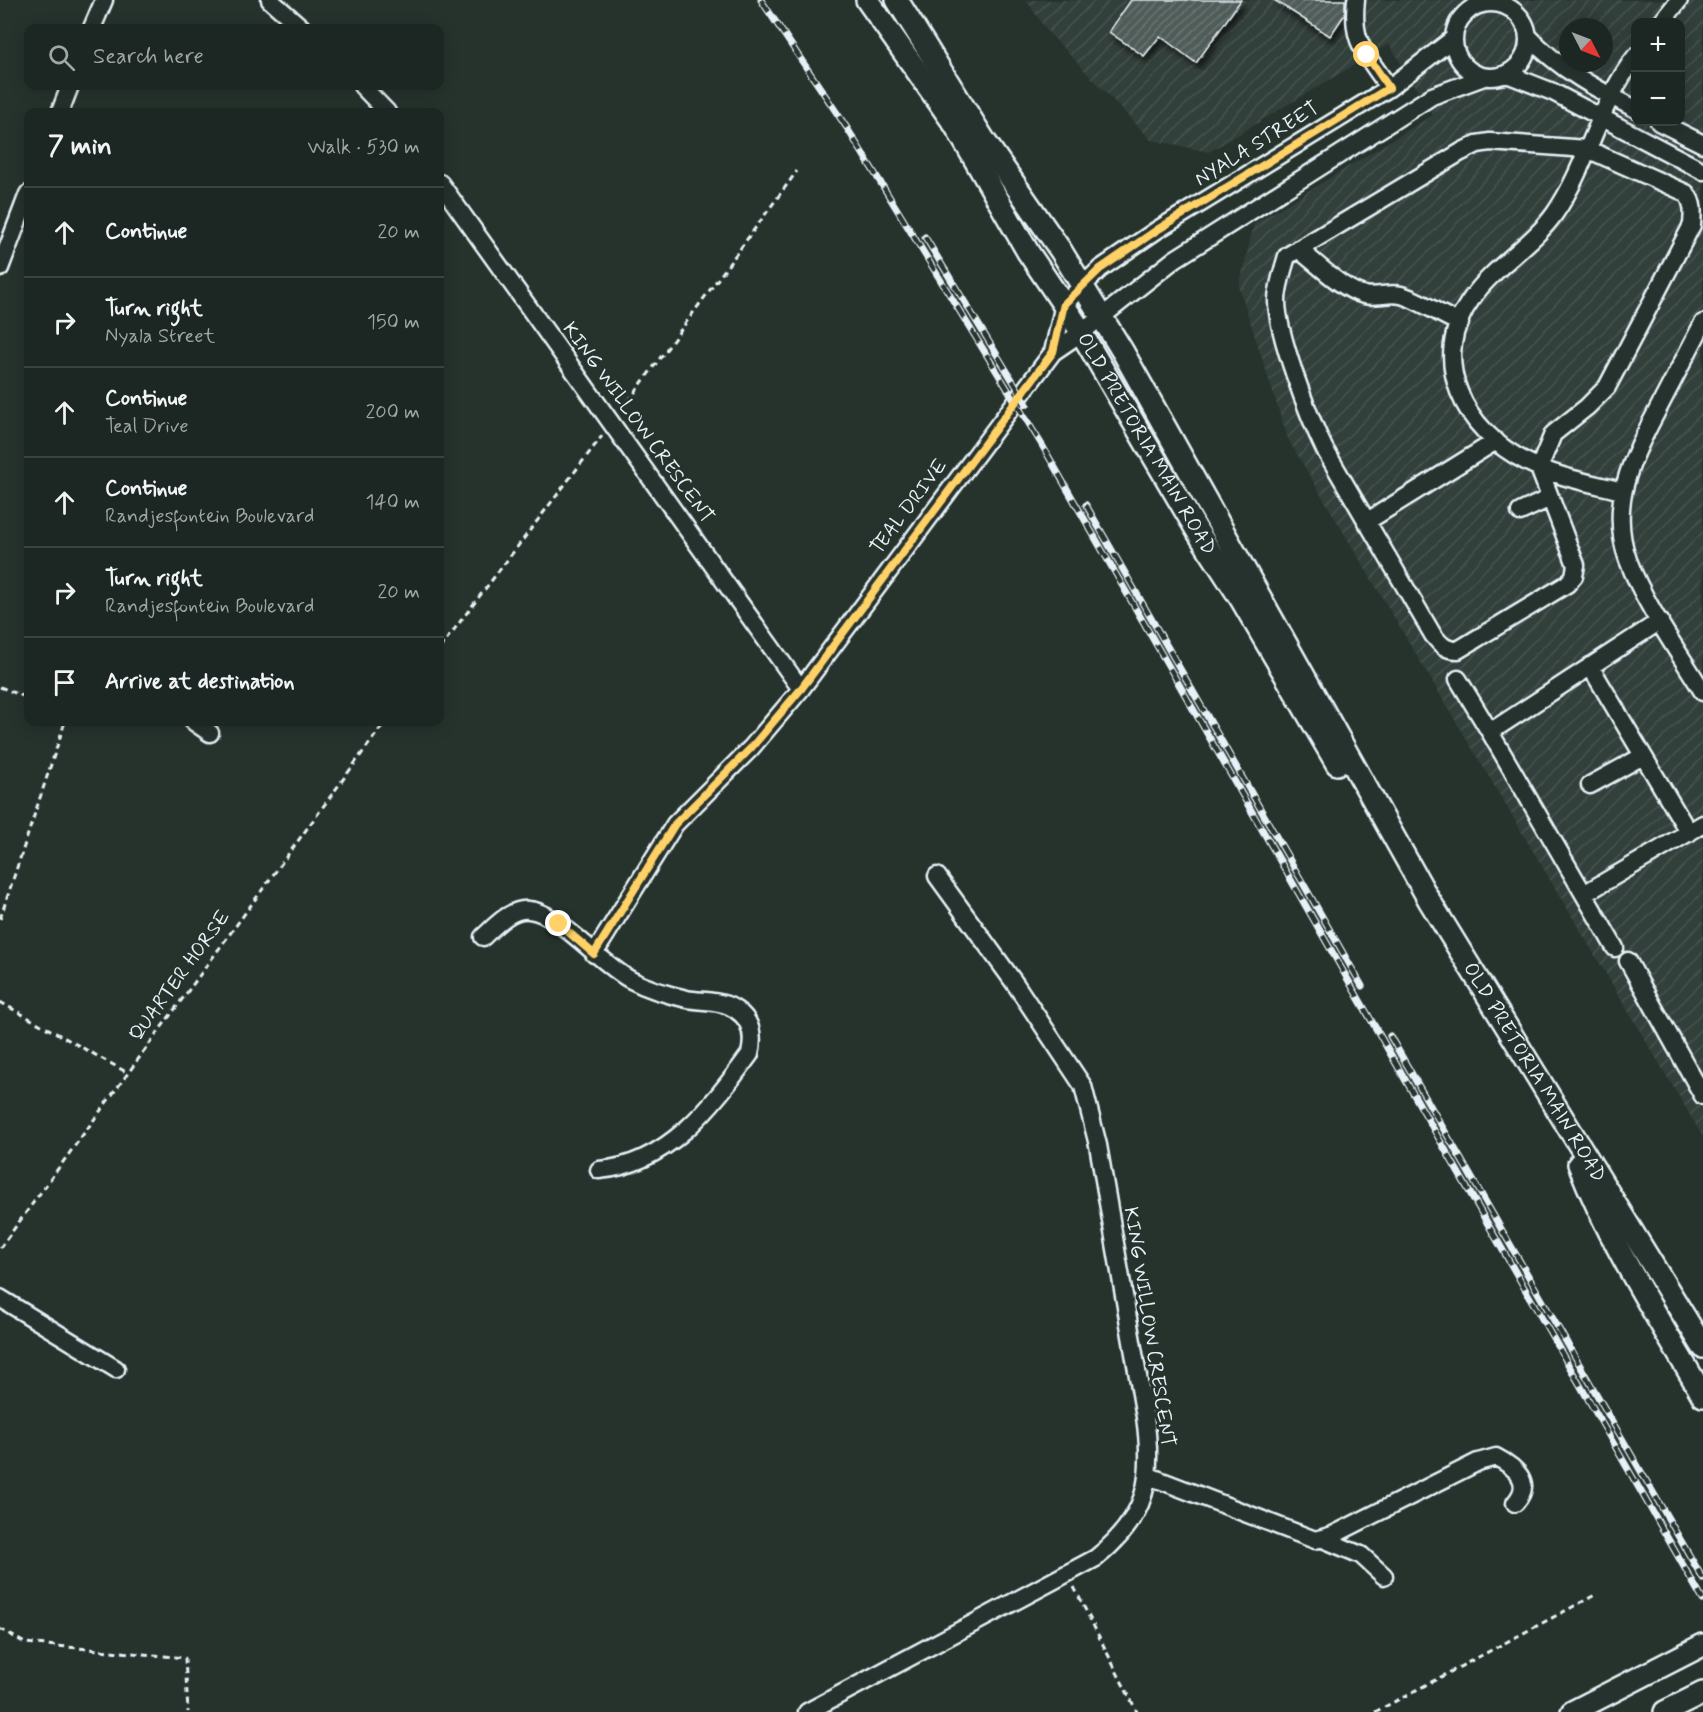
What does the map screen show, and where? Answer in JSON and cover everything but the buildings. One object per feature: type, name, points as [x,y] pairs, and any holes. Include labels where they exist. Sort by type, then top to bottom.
[{"type":"main road","name":"OLD PRETORIA MAIN ROAD","points":[[867,0],[955,125],[1028,252],[1064,304],[1341,772],[1369,796]]},
{"type":"main road","name":"OLD PRETORIA MAIN ROAD","points":[[897,0],[986,143],[1061,251],[1101,317],[1301,667],[1369,796],[1703,1347]]},
{"type":"main road","points":[[1570,1129],[1580,1165],[1596,1205],[1703,1396]]},
{"type":"main road","points":[[1572,1712],[1703,1645]]},
{"type":"main road","points":[[1665,1712],[1702,1693]]},
{"type":"street","points":[[94,24],[104,0]]},
{"type":"street","points":[[270,0],[297,24]]},
{"type":"street","points":[[1356,0],[1354,25],[1356,39],[1389,88]]},
{"type":"street","points":[[1665,18],[1679,0]]},
{"type":"street","points":[[1484,77],[1463,65],[1457,55],[1454,38],[1460,20],[1469,6],[1490,3],[1513,5],[1523,20],[1528,36],[1549,58],[1631,107]]},
{"type":"street","points":[[1507,74],[1524,57],[1528,36]]},
{"type":"street","name":"NYALA STREET","points":[[1064,304],[1100,269],[1157,230],[1389,88],[1454,38]]},
{"type":"street","points":[[1622,491],[1539,468],[1524,461],[1496,441],[1479,426],[1453,381],[1451,356],[1460,324],[1472,298],[1497,269],[1549,222],[1584,157],[1600,117],[1631,63]]},
{"type":"street","points":[[1101,317],[1174,259],[1432,96],[1484,77],[1507,74],[1553,92],[1703,171]]},
{"type":"street","points":[[62,108],[68,90]]},
{"type":"street","points":[[366,90],[383,108]]},
{"type":"street","points":[[1669,126],[1701,139]]},
{"type":"street","points":[[1490,142],[1584,157],[1686,193],[1692,201],[1692,225],[1607,387],[1587,407],[1553,434],[1539,468],[1576,565],[1574,576],[1567,584],[1458,650],[1449,650],[1441,646],[1433,635],[1366,522],[1313,425],[1279,321],[1277,300],[1287,256],[1477,144],[1490,142]]},
{"type":"street","name":"KING WILLOW CRESCENT","points":[[444,189],[801,689]]},
{"type":"street","points":[[0,268],[24,205]]},
{"type":"street","points":[[1298,249],[1346,286],[1362,294],[1381,297],[1398,294],[1416,300],[1434,313],[1460,324]]},
{"type":"street","name":"TEAL DRIVE","points":[[1053,352],[1064,304]]},
{"type":"street","name":"TEAL DRIVE","points":[[594,954],[675,824],[751,748],[801,689],[1053,352],[1101,317]]},
{"type":"street","points":[[1703,323],[1632,458],[1622,491],[1620,519],[1625,549],[1635,576],[1703,692]]},
{"type":"street","points":[[1366,522],[1496,441]]},
{"type":"street","points":[[1520,512],[1550,498]]},
{"type":"street","points":[[1490,732],[1660,621]]},
{"type":"street","points":[[1584,894],[1696,828],[1643,756],[1590,666]]},
{"type":"street","points":[[1458,679],[1615,948]]},
{"type":"street","points":[[200,726],[210,733]]},
{"type":"street","points":[[1590,785],[1643,756]]},
{"type":"street","name":"KING WILLOW CRESCENT","points":[[807,1712],[1068,1575],[1096,1558],[1125,1532],[1142,1503],[1149,1476],[1149,1445],[1145,1417],[1098,1145],[1085,1093],[1050,1033],[937,876]]},
{"type":"street","points":[[483,937],[501,920],[528,909],[559,924],[594,954],[641,985],[687,999],[717,1002],[734,1008],[748,1024],[753,1044],[750,1054],[735,1074],[672,1143],[651,1155],[614,1169],[599,1170]]},
{"type":"street","points":[[1628,961],[1703,1096]]},
{"type":"street","points":[[0,1298],[116,1369]]},
{"type":"street","points":[[1323,1539],[1478,1462],[1496,1457],[1518,1472],[1523,1484],[1522,1495],[1515,1503]]},
{"type":"street","points":[[1149,1476],[1305,1538],[1323,1539],[1361,1555],[1384,1575]]},
{"type":"path","points":[[0,687],[24,696]]},
{"type":"path","points":[[0,919],[64,726]]},
{"type":"path","name":"QUARTER HORSE","points":[[0,1248],[382,726]]},
{"type":"path","points":[[0,1002],[128,1073]]},
{"type":"path","points":[[1068,1575],[1137,1712]]},
{"type":"path","points":[[1375,1712],[1595,1595]]},
{"type":"path","points":[[0,1629],[25,1642],[185,1658],[188,1712]]},
{"type":"shaded area","points":[[1026,0],[1703,0],[1703,1137],[1288,439],[1239,287],[1254,224],[1433,115],[1389,44],[1209,152],[1151,140],[1047,31]]},
{"type":"railway","points":[[761,0],[847,128],[1042,445],[1703,1600]]},
{"type":"railway","points":[[925,237],[1027,404]]},
{"type":"railway","points":[[1086,505],[1362,986]]},
{"type":"railway","points":[[1390,1036],[1703,1579]]},
{"type":"route","points":[[559,924],[594,954],[675,824],[751,748],[801,689],[886,572],[1053,352],[1064,304],[1100,269],[1157,230],[1389,88],[1367,55]]}]
